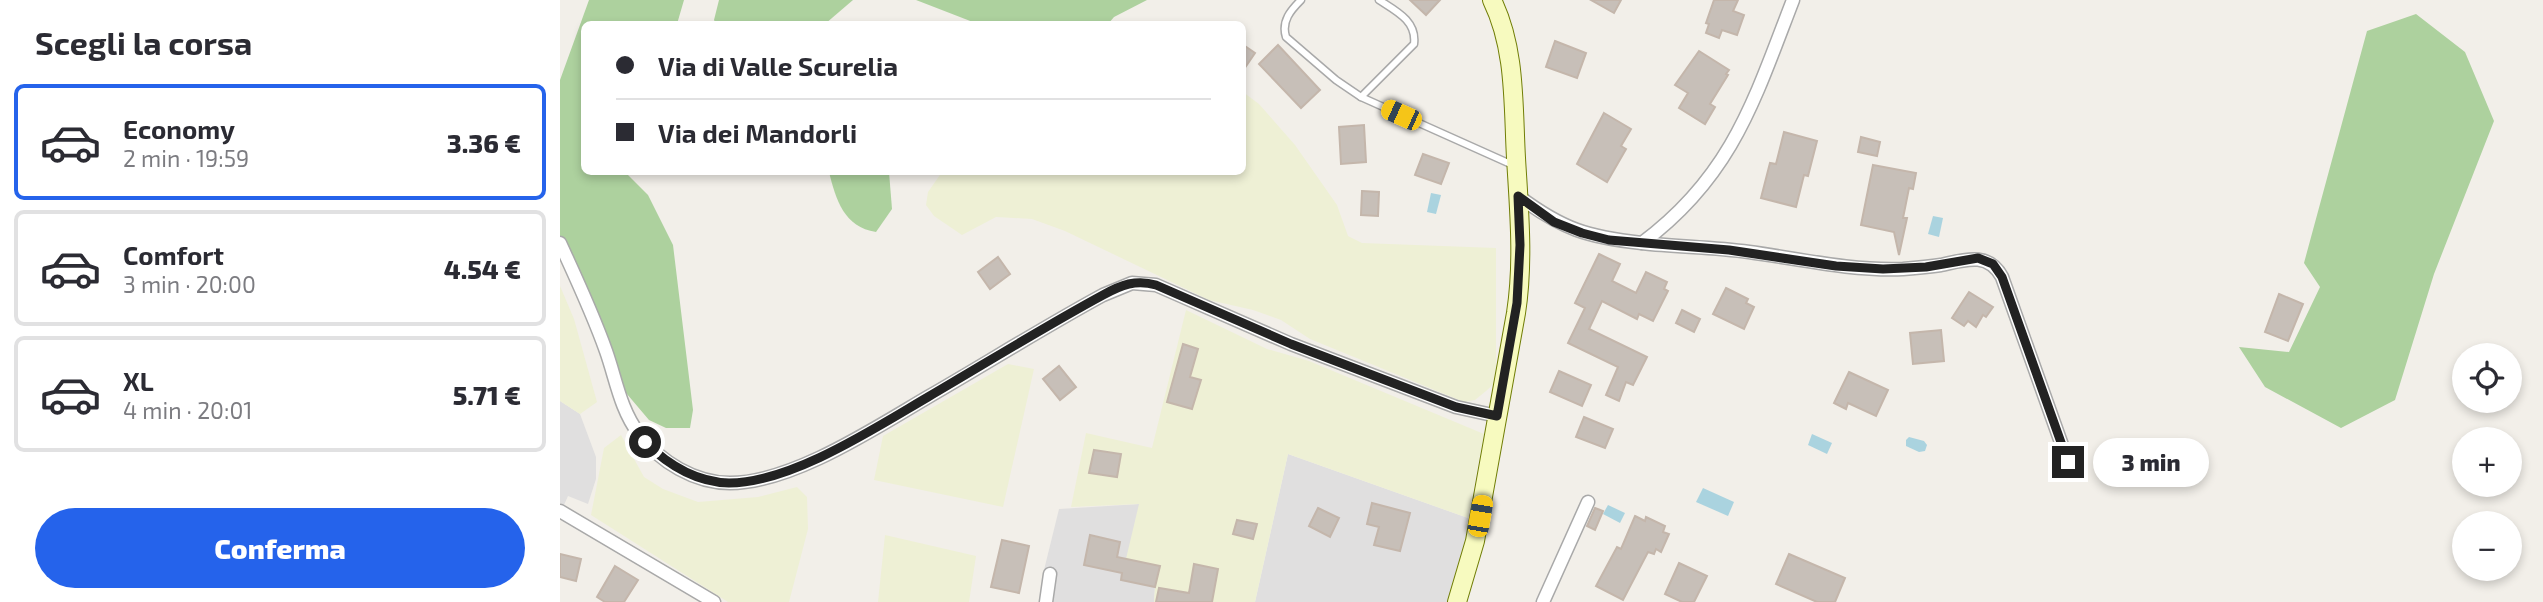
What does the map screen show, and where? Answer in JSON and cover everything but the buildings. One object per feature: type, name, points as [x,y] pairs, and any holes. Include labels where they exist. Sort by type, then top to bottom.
[{"type":"street","points":[[1457,602],[1473,550],[1517,303],[1520,254],[1510,55],[1492,0]]},
{"type":"street","points":[[1642,243],[1663,227],[1707,182],[1734,142],[1793,0]]},
{"type":"street","points":[[1518,196],[1548,218],[1582,233],[1642,243],[1729,250],[1836,266],[1883,269],[1926,267],[1970,258],[1986,260],[1993,264],[2002,277],[2068,462]]},
{"type":"street","points":[[560,243],[599,333],[619,396],[634,428],[663,458],[692,475],[715,482],[755,480],[812,460],[901,413],[1103,295],[1137,282],[1156,285],[1269,336],[1444,402],[1497,416]]},
{"type":"street","points":[[1543,602],[1588,502]]},
{"type":"street","points":[[560,511],[714,602]]},
{"type":"street","points":[[1046,602],[1050,574]]},
{"type":"lane","points":[[1301,0],[1285,22],[1286,37],[1336,80],[1360,97],[1517,167]]},
{"type":"lane","points":[[1360,97],[1414,44],[1414,31],[1409,22],[1379,0]]},
{"type":"shaded area","points":[[560,401],[580,414],[596,457],[596,479],[588,504],[568,496],[564,505],[560,503]]},
{"type":"shaded area","points":[[1288,454],[1468,518],[1465,549],[1449,602],[1255,602]]},
{"type":"shaded area","points":[[1139,504],[1155,587],[1154,602],[1052,602],[1056,574],[1044,570],[1059,509]]},
{"type":"green space","points":[[589,0],[684,0],[678,21],[581,21]]},
{"type":"green space","points":[[719,0],[853,0],[828,21],[714,20]]},
{"type":"green space","points":[[916,0],[1147,0],[1111,21],[970,21]]},
{"type":"green space","points":[[2416,14],[2465,52],[2494,121],[2434,274],[2395,400],[2341,428],[2265,387],[2239,347],[2289,352],[2320,287],[2304,263],[2367,31]]},
{"type":"green space","points":[[581,22],[581,175],[628,175],[648,195],[673,245],[693,410],[690,428],[666,428],[649,420],[621,387],[560,242],[560,80]]},
{"type":"green space","points":[[1246,94],[1259,104],[1295,145],[1337,205],[1348,236],[1362,243],[1496,248],[1496,382],[1475,400],[1464,402],[1310,339],[1281,320],[1253,310],[1209,300],[1065,231],[1032,219],[996,217],[962,235],[934,216],[926,205],[928,192],[940,175],[1246,175]]},
{"type":"green space","points":[[830,175],[889,175],[892,209],[876,232],[865,229],[843,211]]},
{"type":"green space","points":[[560,286],[574,319],[597,402],[580,414],[560,401]]},
{"type":"green space","points":[[1186,310],[1267,349],[1309,361],[1484,434],[1468,518],[1288,454],[1255,602],[1154,602],[1155,587],[1121,580],[1139,504],[1071,507],[1086,433],[1152,448]]},
{"type":"green space","points":[[1008,364],[1034,369],[1003,507],[874,480],[883,436]]},
{"type":"green space","points":[[621,435],[644,477],[663,489],[698,502],[758,497],[797,487],[807,497],[808,529],[789,602],[728,602],[591,515],[604,448]]},
{"type":"green space","points":[[885,535],[976,556],[969,602],[878,602]]},
{"type":"water","points":[[1431,193],[1441,195],[1436,214],[1427,212]]},
{"type":"water","points":[[1933,216],[1943,218],[1939,237],[1928,234]]},
{"type":"water","points":[[1812,434],[1832,443],[1827,454],[1808,445]]},
{"type":"water","points":[[1909,437],[1924,441],[1927,445],[1925,451],[1919,452],[1906,446]]},
{"type":"water","points":[[1703,488],[1734,502],[1728,516],[1696,502]]},
{"type":"water","points":[[1608,505],[1625,513],[1620,523],[1603,514]]},
{"type":"route","points":[[645,442],[678,467],[699,478],[715,482],[748,481],[786,471],[827,453],[890,419],[1103,295],[1137,282],[1156,285],[1269,336],[1456,407],[1497,416],[1520,275],[1518,196],[1554,222],[1609,240],[1746,251],[1836,266],[1883,269],[1926,267],[1970,258],[1986,260],[1993,264],[2002,277],[2068,462]]}]
